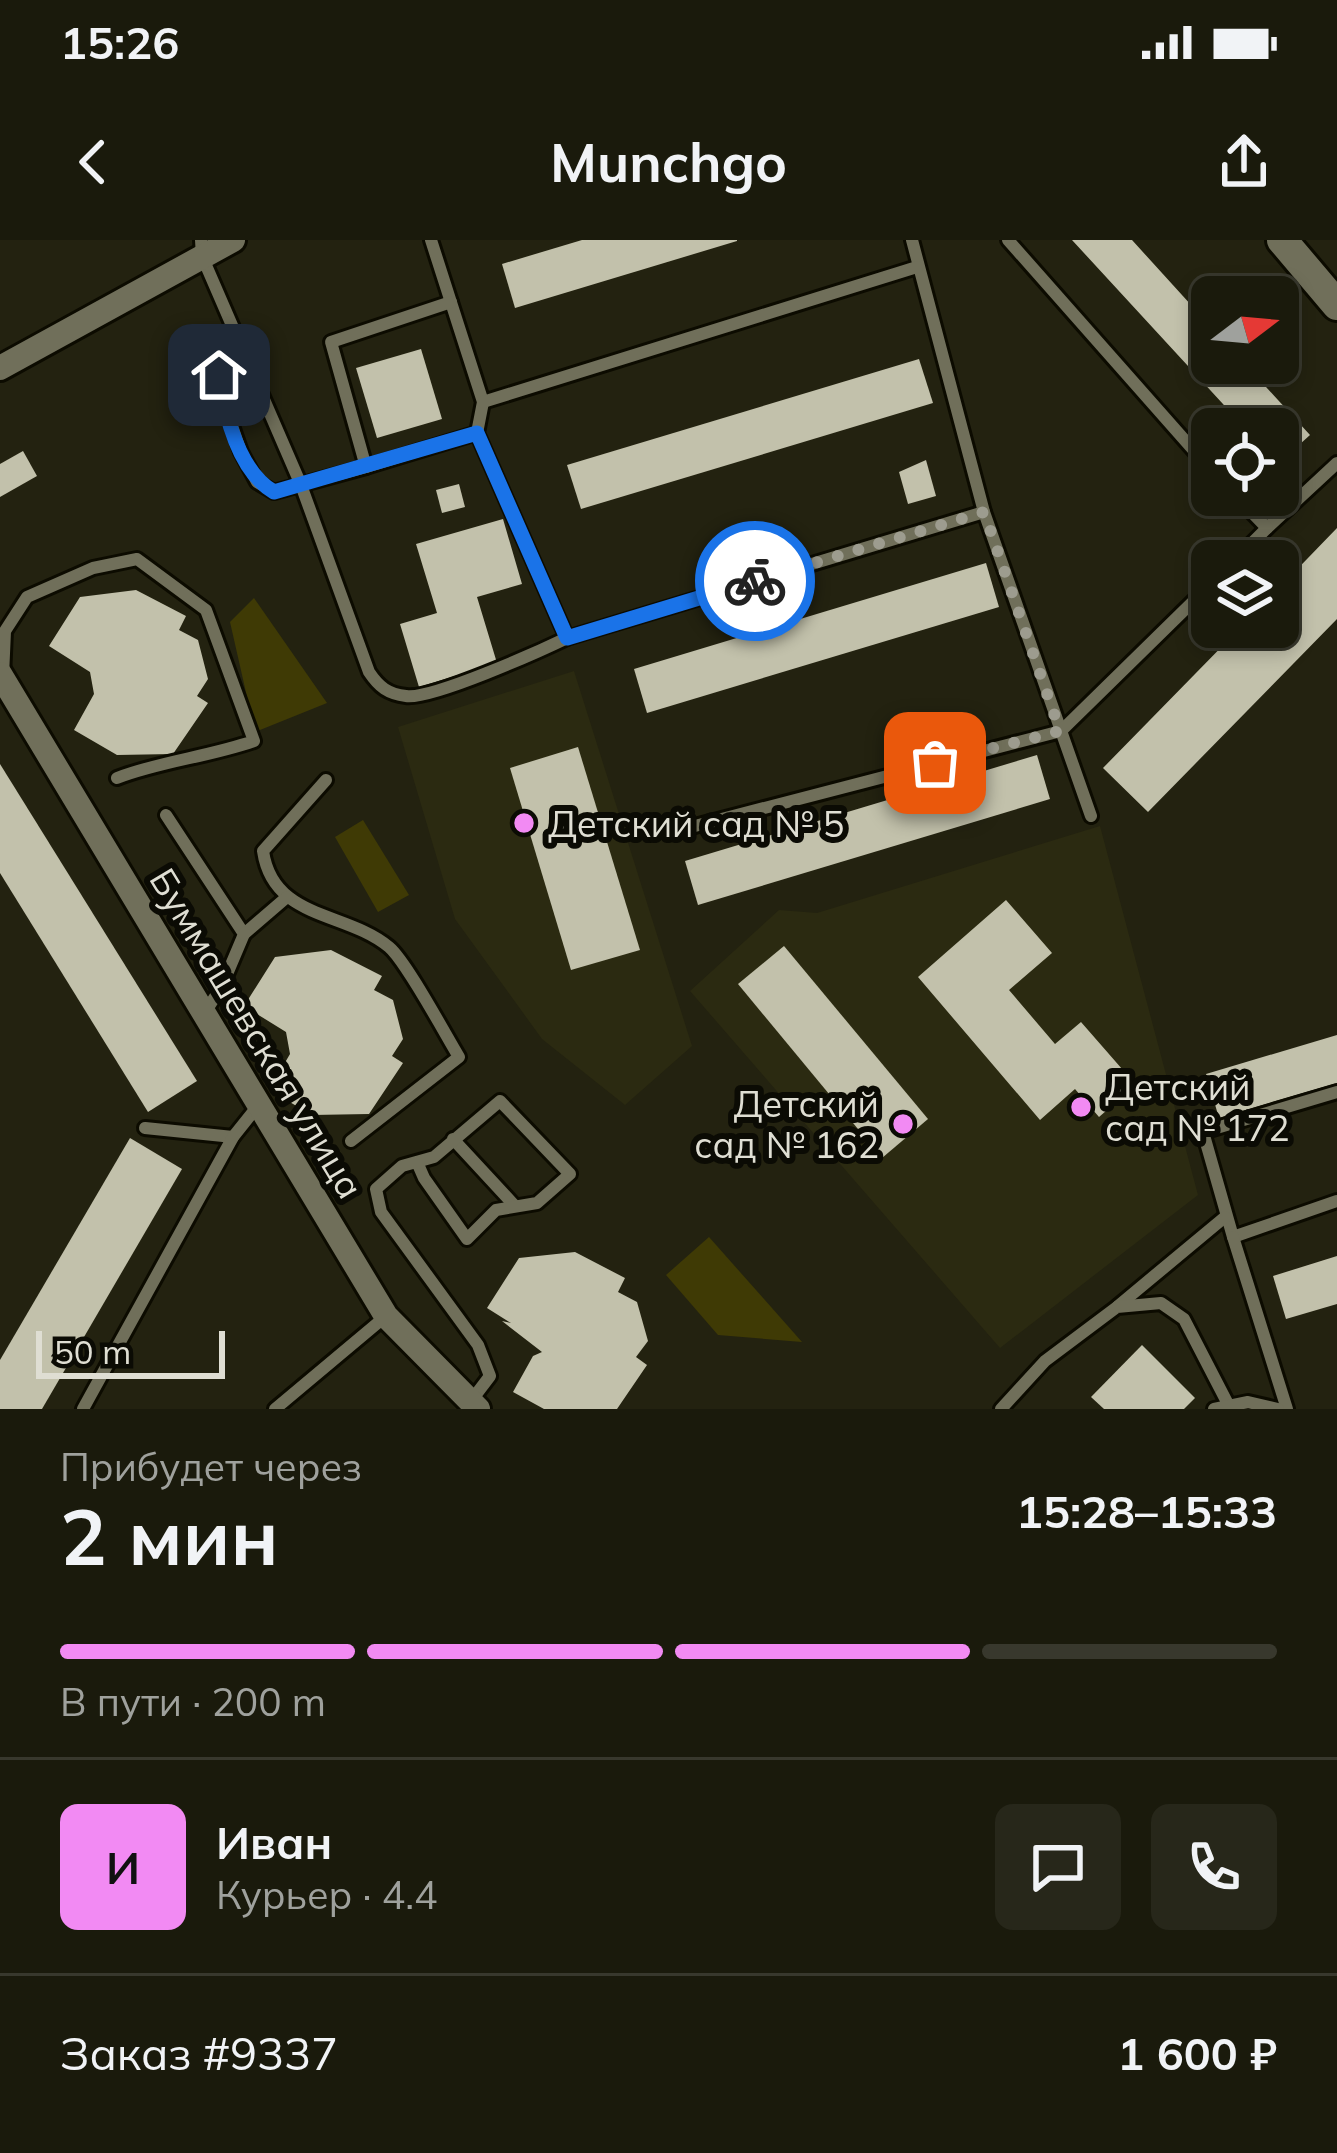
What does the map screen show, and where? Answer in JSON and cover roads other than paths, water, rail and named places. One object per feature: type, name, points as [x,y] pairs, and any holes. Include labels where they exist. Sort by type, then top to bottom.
[{"type":"street","points":[[0,368],[201,248],[233,240]]},
{"type":"street","points":[[1282,240],[1337,305]]},
{"type":"street","name":"Буммашевская улица","points":[[1,678],[386,1316],[474,1405]]},
{"type":"lane","points":[[431,240],[483,402],[477,433],[567,638]]},
{"type":"lane","points":[[912,240],[984,512],[1091,816]]},
{"type":"lane","points":[[1008,240],[1191,447]]},
{"type":"lane","points":[[201,248],[301,485],[368,672],[380,688],[411,698],[521,661],[567,638],[984,512]]},
{"type":"lane","points":[[483,402],[917,267]]},
{"type":"lane","points":[[366,466],[331,341],[451,302]]},
{"type":"lane","points":[[232,328],[219,375],[223,400],[257,482],[274,492],[477,433]]},
{"type":"lane","points":[[1255,540],[1337,463]]},
{"type":"lane","points":[[1255,516],[1267,528]]},
{"type":"lane","points":[[1,678],[5,631],[28,597],[93,568],[137,559],[206,610],[254,741],[210,756],[153,764],[116,778]]},
{"type":"lane","points":[[691,826],[1060,731],[1191,603]]},
{"type":"lane","points":[[326,780],[263,850],[266,873],[287,897],[390,947],[459,1057],[351,1142]]},
{"type":"lane","points":[[166,814],[244,934]]},
{"type":"lane","points":[[203,1016],[244,934],[287,897]]},
{"type":"lane","points":[[1117,1307],[1161,1303],[1184,1319],[1222,1407],[1248,1402],[1283,1409],[1203,1132],[1337,1092]]},
{"type":"lane","points":[[417,1162],[467,1239],[496,1210],[537,1203],[570,1174],[500,1101],[434,1157],[403,1166],[376,1190],[380,1212],[478,1345],[490,1376],[474,1405]]},
{"type":"lane","points":[[82,1409],[233,1137],[257,1106]]},
{"type":"lane","points":[[145,1128],[233,1137]]},
{"type":"lane","points":[[453,1139],[515,1206]]},
{"type":"lane","points":[[1233,1238],[1337,1201]]},
{"type":"lane","points":[[1001,1409],[1045,1361],[1225,1216]]},
{"type":"lane","points":[[275,1409],[386,1316]]},
{"type":"place","name":"Детский сад № 5","points":[[524,823]]},
{"type":"place","name":"Детский сад № 172","points":[[1081,1107]]},
{"type":"place","name":"Детский сад № 162","points":[[903,1124]]}]
